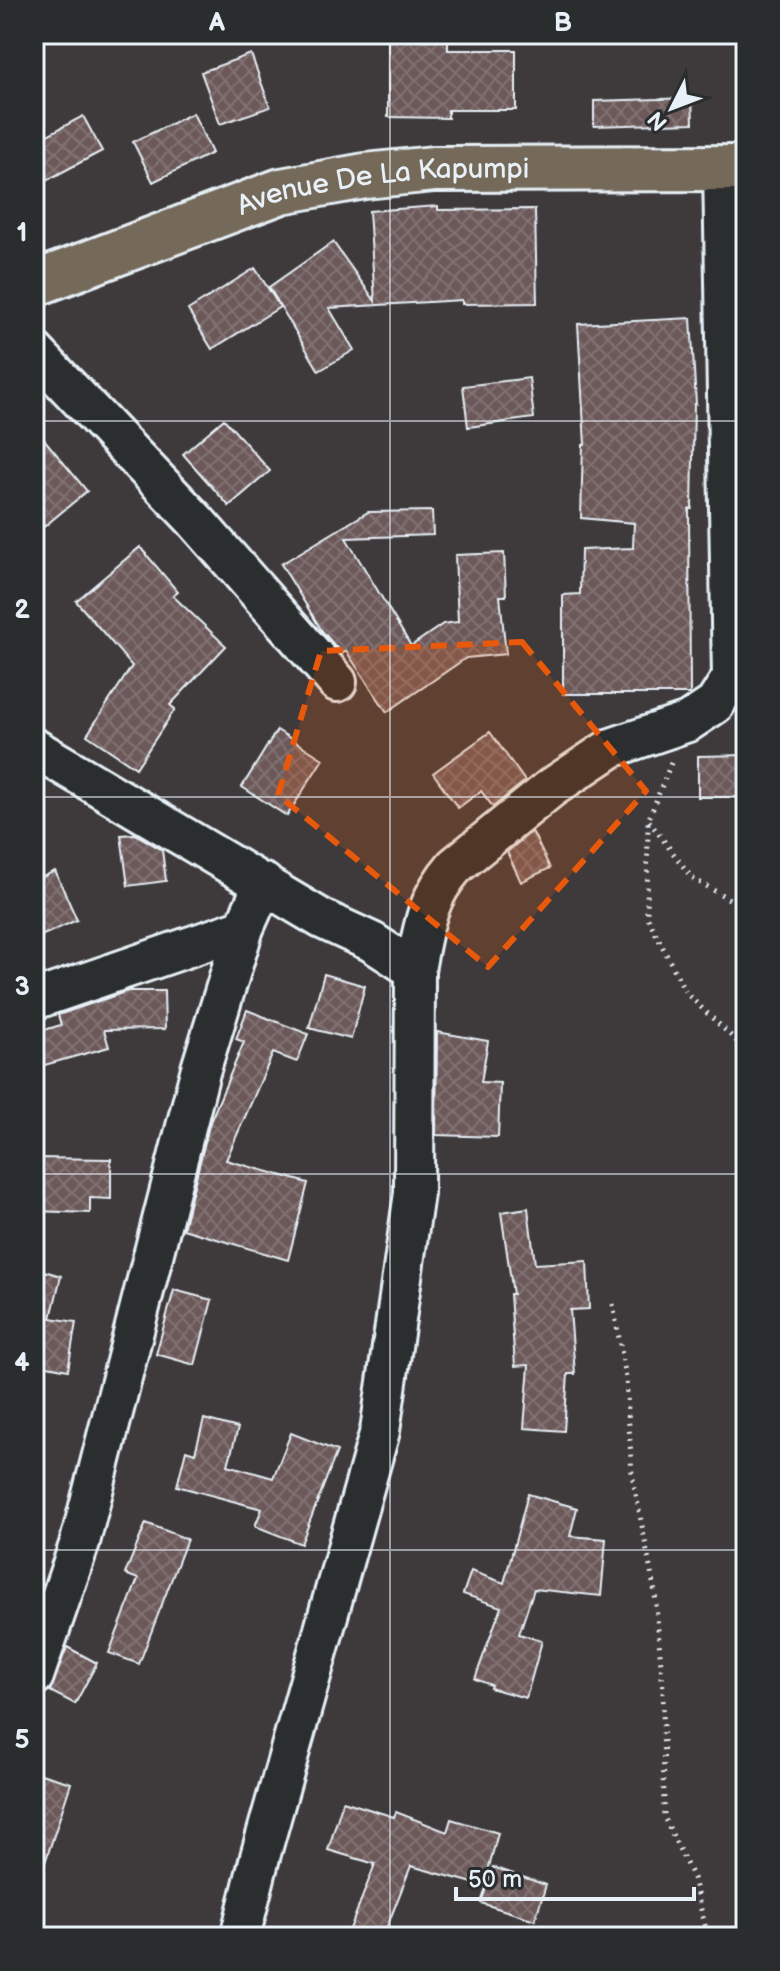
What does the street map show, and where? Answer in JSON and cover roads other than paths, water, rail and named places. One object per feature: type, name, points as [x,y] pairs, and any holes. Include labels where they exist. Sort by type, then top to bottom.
[{"type":"main road","name":"Avenue De La Kapumpi","points":[[34,284],[281,191],[365,176],[434,169],[734,168]]},
{"type":"street","points":[[240,1937],[380,1431],[414,1193],[415,970],[427,910],[455,866],[551,788],[611,748],[688,722],[715,704],[732,677],[734,168]]},
{"type":"street","points":[[34,351],[195,520],[337,682]]},
{"type":"street","points":[[34,748],[322,919],[372,942],[415,970]]},
{"type":"street","points":[[34,1676],[80,1542],[200,1072],[244,928],[264,883]]},
{"type":"street","points":[[34,1000],[244,928]]}]
